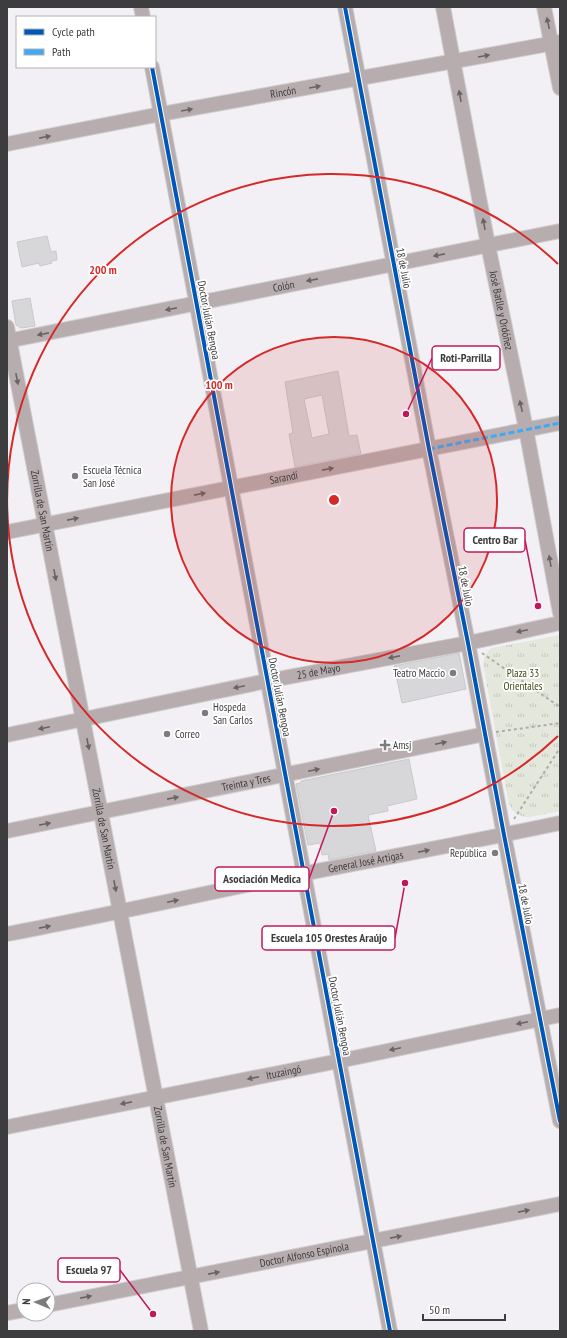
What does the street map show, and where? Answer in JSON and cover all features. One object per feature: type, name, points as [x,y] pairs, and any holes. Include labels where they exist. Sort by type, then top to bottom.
[{"type":"street","name":"18 de Julio","points":[[345,7],[539,1019],[560,1121]]},
{"type":"street","name":"José Batlle y Ordóñez","points":[[443,7],[488,245],[526,429],[560,613]]},
{"type":"street","points":[[544,7],[556,43],[560,88]]},
{"type":"street","name":"Rincón","points":[[7,144],[161,114],[556,43]]},
{"type":"street","name":"Doctor Julián Bengoa","points":[[152,68],[390,1331]]},
{"type":"street","name":"Colón","points":[[8,336],[197,304],[560,231]]},
{"type":"street","name":"Zorrilla de San Martín","points":[[8,336],[46,524],[201,1331]]},
{"type":"street","name":"Sarandí","points":[[7,532],[560,423]]},
{"type":"street","name":"25 de Mayo","points":[[7,735],[267,681],[468,643],[560,623]]},
{"type":"street","name":"Treinta y Tres","points":[[7,831],[285,776],[485,734]]},
{"type":"street","name":"General José Artigas","points":[[7,934],[560,823]]},
{"type":"street","name":"Ituzaingó","points":[[7,1127],[339,1061],[560,1015]]},
{"type":"street","name":"Doctor Alfonso Espínola","points":[[56,1303],[560,1204]]},
{"type":"path","points":[[468,643],[560,707]]},
{"type":"path","points":[[485,734],[560,722]]},
{"type":"path","points":[[504,835],[560,748]]},
{"type":"green space","name":"Plaza 33 Orientales","points":[[560,635],[560,811],[529,817],[522,816],[514,812],[509,804],[483,661],[487,653],[492,648]]},
{"type":"building","points":[[47,236],[51,252],[56,251],[57,260],[40,266],[39,263],[22,267],[17,242]]},
{"type":"building","points":[[30,298],[35,326],[21,328],[16,325],[12,301]]},
{"type":"building","points":[[338,371],[349,436],[357,435],[361,454],[295,467],[289,434],[293,433],[285,382]],"holes":[[[322,395],[329,434],[312,438],[304,399]]]},
{"type":"building","points":[[459,653],[466,689],[402,703],[394,666]]},
{"type":"building","points":[[409,759],[417,799],[387,806],[388,811],[368,815],[376,851],[329,860],[328,854],[322,855],[320,843],[308,845],[296,784],[301,783],[301,781]]},
{"type":"marked path","points":[[429,449],[560,423]]},
{"type":"cycle path","points":[[345,7],[429,449],[560,1121]]},
{"type":"cycle path","points":[[152,68],[390,1331]]},
{"type":"place","name":"Roti-Parrilla","points":[[406,414]]},
{"type":"place","name":"Escuela Técnica San José","points":[[75,476]]},
{"type":"place","name":"Centro Bar","points":[[538,606]]},
{"type":"place","name":"Teatro Maccio","points":[[453,673]]},
{"type":"place","name":"Hospeda San Carlos","points":[[205,713]]},
{"type":"place","name":"Correo","points":[[167,734]]},
{"type":"place","name":"Amsj","points":[[385,745]]},
{"type":"place","name":"Asociación Medica","points":[[334,811]]},
{"type":"place","name":"República","points":[[495,853]]},
{"type":"place","name":"Escuela 105 Orestes Araújo","points":[[405,883]]},
{"type":"place","name":"Escuela 97","points":[[153,1314]]}]
